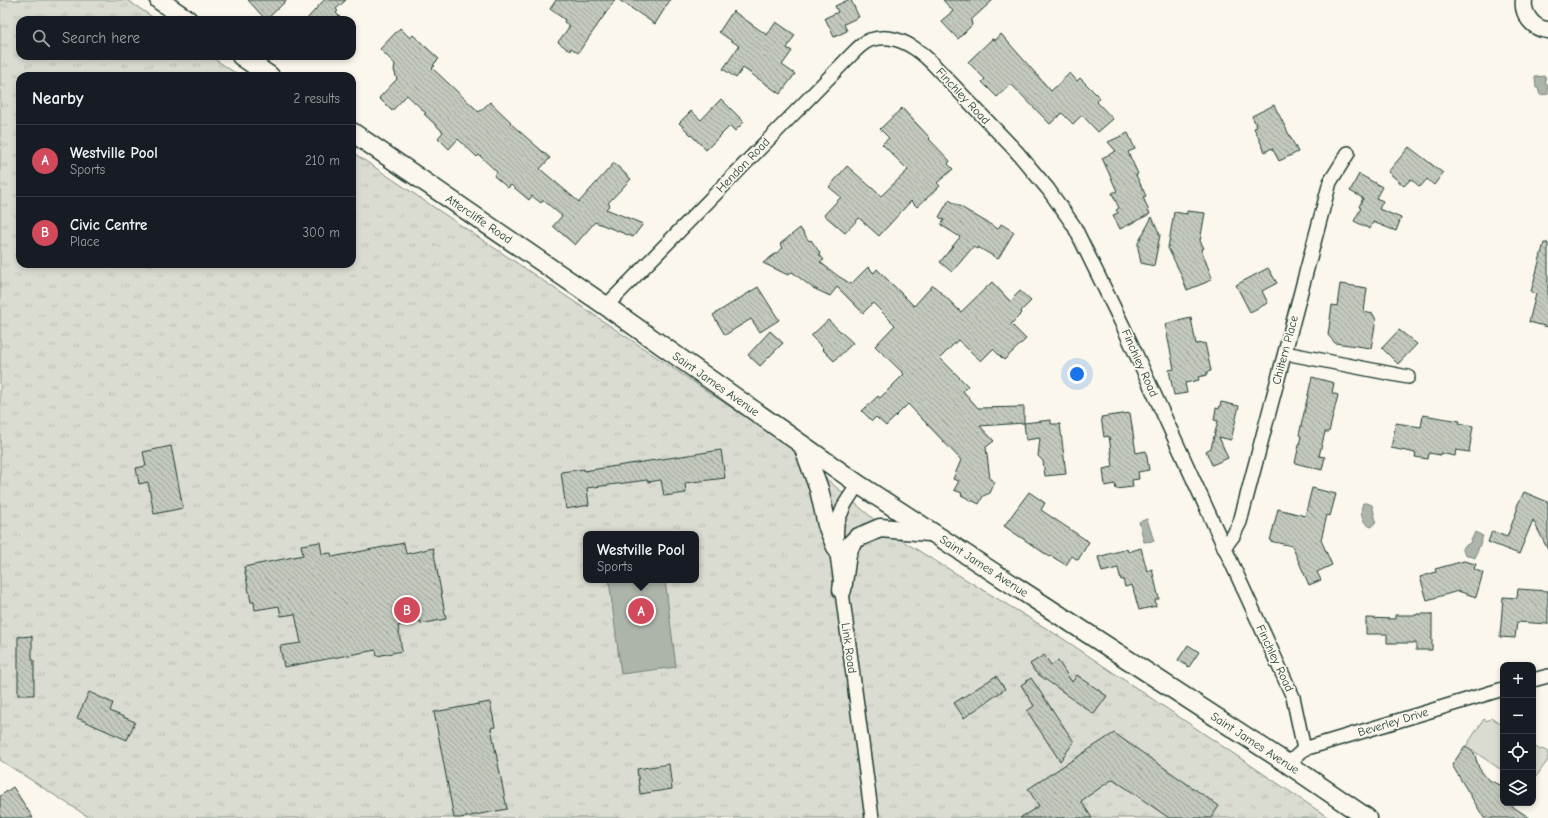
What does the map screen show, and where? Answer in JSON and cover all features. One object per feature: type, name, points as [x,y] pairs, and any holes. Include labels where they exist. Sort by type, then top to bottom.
[{"type":"main road","points":[[159,0],[182,16]]},
{"type":"main road","points":[[247,60],[264,72]]},
{"type":"main road","name":"Attercliffe Road","points":[[356,135],[606,306]]},
{"type":"main road","name":"Saint James Avenue","points":[[606,306],[858,484],[1288,764],[1367,818]]},
{"type":"main road","points":[[803,446],[819,489],[827,525],[836,546]]},
{"type":"main road","points":[[842,590],[846,554],[850,544],[857,538],[880,528],[932,532]]},
{"type":"street","points":[[1524,0],[1524,9],[1527,18],[1543,30],[1548,30]]},
{"type":"street","name":"Hendon Road","points":[[606,306],[854,51],[870,40],[888,38]]},
{"type":"street","name":"Finchley Road","points":[[888,38],[906,43],[924,55],[932,63],[1016,152],[1048,189],[1074,226],[1120,320],[1293,697],[1304,749]]},
{"type":"street","name":"Chiltern Place","points":[[1224,548],[1233,536],[1240,522],[1330,182],[1348,153]]},
{"type":"street","points":[[1285,353],[1408,377]]},
{"type":"street","name":"Link Road","points":[[858,484],[845,504],[837,523],[836,546],[872,818]]},
{"type":"street","points":[[1536,679],[1548,676]]},
{"type":"street","name":"Beverley Drive","points":[[1288,764],[1304,749],[1500,690]]},
{"type":"green space","points":[[0,0],[127,0],[151,16],[16,16],[16,60],[216,60],[234,72],[16,72],[16,268],[356,268],[356,155],[787,445],[891,534],[1062,638],[1329,818],[90,818],[0,760]]},
{"type":"green space","points":[[1492,718],[1500,723],[1500,769],[1466,746],[1484,719],[1487,721]]},
{"type":"green space","points":[[1536,747],[1548,752],[1548,760],[1536,777]]},
{"type":"shaded area","points":[[1545,76],[1546,85],[1548,85],[1548,94],[1540,95],[1538,88],[1536,88],[1535,77]]},
{"type":"shaded area","points":[[1363,503],[1372,505],[1376,521],[1372,527],[1366,524],[1362,518],[1361,510]]},
{"type":"shaded area","points":[[1147,519],[1154,541],[1144,542],[1139,522]]},
{"type":"shaded area","points":[[1475,532],[1483,536],[1475,558],[1465,554],[1462,548],[1470,543]]},
{"type":"shaded area","points":[[609,583],[665,583],[676,667],[621,674]]},
{"type":"building","points":[[248,0],[287,0],[270,16],[262,16]]},
{"type":"building","points":[[324,0],[346,0],[336,9],[338,11],[336,13],[339,16],[310,16]]},
{"type":"building","points":[[556,0],[615,0],[578,53],[571,48],[570,51],[558,42],[570,26],[564,22],[565,20],[550,9]]},
{"type":"building","points":[[619,0],[670,0],[655,24]]},
{"type":"building","points":[[851,0],[859,17],[844,24],[847,31],[834,37],[825,18],[838,12],[835,6]]},
{"type":"building","points":[[943,0],[993,0],[971,20],[972,25],[958,39],[941,21],[953,11]]},
{"type":"building","points":[[733,11],[767,35],[776,22],[795,35],[787,48],[792,51],[782,65],[795,74],[780,94],[743,68],[736,78],[723,69],[739,46],[719,32]]},
{"type":"building","points":[[400,28],[410,38],[413,35],[439,59],[432,68],[479,112],[490,102],[511,122],[510,123],[550,158],[540,169],[579,202],[614,163],[631,179],[608,203],[610,205],[606,209],[643,224],[633,237],[595,222],[575,245],[553,226],[562,216],[543,200],[541,203],[532,196],[529,200],[511,185],[508,188],[494,176],[497,172],[479,155],[477,157],[458,139],[449,149],[438,138],[443,132],[407,95],[392,111],[379,98],[397,79],[394,70],[395,64],[380,49]]},
{"type":"building","points":[[1001,34],[1051,91],[1070,73],[1077,81],[1080,78],[1100,98],[1096,101],[1113,119],[1098,132],[1082,115],[1073,124],[1062,113],[1050,124],[1012,85],[1010,85],[997,97],[982,82],[985,79],[968,62],[992,39],[996,40]]},
{"type":"building","points":[[721,99],[744,122],[735,131],[730,126],[706,150],[679,123],[691,111],[701,120]]},
{"type":"building","points":[[1274,105],[1298,152],[1279,161],[1272,148],[1265,152],[1254,128],[1257,127],[1252,116]]},
{"type":"building","points":[[902,108],[950,161],[948,164],[953,169],[937,183],[940,186],[917,207],[911,201],[879,236],[859,218],[845,233],[824,215],[841,197],[829,187],[847,166],[881,196],[908,170],[882,144],[889,138],[880,129]]},
{"type":"building","points":[[1128,133],[1135,149],[1128,152],[1138,174],[1136,175],[1146,196],[1143,197],[1150,214],[1120,229],[1113,215],[1118,213],[1116,210],[1119,208],[1112,193],[1117,191],[1102,158],[1116,151],[1108,142]]},
{"type":"building","points":[[1409,147],[1443,173],[1434,185],[1427,179],[1420,187],[1411,179],[1404,186],[1388,172]]},
{"type":"building","points":[[1359,174],[1382,187],[1376,198],[1383,201],[1379,209],[1401,218],[1396,231],[1373,222],[1370,229],[1354,221],[1361,208],[1359,207],[1363,198],[1350,191]]},
{"type":"building","points":[[949,200],[998,229],[1001,224],[1014,232],[998,259],[978,247],[977,249],[973,247],[952,272],[940,262],[960,237],[941,225],[944,220],[939,217]]},
{"type":"building","points":[[1187,211],[1205,213],[1200,241],[1204,248],[1201,249],[1212,278],[1207,282],[1187,290],[1168,248],[1174,212],[1187,214]]},
{"type":"building","points":[[1152,217],[1160,235],[1154,266],[1141,263],[1138,248],[1138,243]]},
{"type":"building","points":[[800,228],[820,253],[819,254],[824,260],[820,262],[838,276],[851,284],[868,267],[874,273],[877,269],[914,306],[933,285],[961,312],[992,282],[1010,301],[1020,291],[1031,301],[1011,324],[1026,339],[1004,360],[993,349],[981,361],[958,340],[940,358],[968,386],[963,391],[978,408],[1024,407],[1024,423],[980,426],[994,441],[986,447],[990,479],[995,482],[990,493],[983,496],[979,504],[961,495],[962,493],[954,490],[959,481],[953,479],[961,460],[908,404],[886,426],[876,417],[872,421],[862,411],[878,396],[880,398],[904,374],[875,346],[895,325],[873,303],[863,313],[837,287],[830,296],[813,288],[792,272],[788,275],[763,263],[783,248],[780,244]]},
{"type":"building","points":[[1544,243],[1548,243],[1548,327],[1529,322],[1536,294],[1531,292]]},
{"type":"building","points":[[1268,268],[1277,283],[1262,291],[1268,303],[1250,312],[1236,285]]},
{"type":"building","points":[[1340,284],[1367,288],[1364,312],[1373,314],[1376,320],[1371,348],[1335,343],[1328,335],[1332,305],[1337,306]]},
{"type":"building","points":[[758,287],[779,320],[760,332],[751,319],[725,335],[713,315]]},
{"type":"building","points":[[1191,318],[1196,344],[1205,343],[1211,371],[1207,372],[1207,375],[1198,377],[1199,380],[1185,383],[1187,393],[1174,395],[1169,370],[1174,369],[1165,324]]},
{"type":"building","points":[[828,320],[853,343],[834,361],[811,336]]},
{"type":"building","points":[[1399,330],[1417,344],[1398,364],[1382,348]]},
{"type":"building","points":[[770,331],[783,343],[760,366],[748,355]]},
{"type":"building","points":[[1312,377],[1334,383],[1332,393],[1338,395],[1329,432],[1325,432],[1319,456],[1325,457],[1322,470],[1295,463],[1301,436],[1299,435]]},
{"type":"building","points":[[1221,402],[1239,406],[1231,440],[1219,437],[1228,458],[1212,465],[1206,451],[1211,448],[1218,421],[1214,420],[1216,408],[1219,409]]},
{"type":"building","points":[[1130,413],[1136,453],[1146,451],[1149,470],[1138,472],[1139,479],[1132,480],[1133,487],[1116,489],[1115,484],[1105,486],[1103,469],[1113,467],[1109,436],[1104,437],[1101,417]]},
{"type":"building","points":[[1423,415],[1460,421],[1459,423],[1473,426],[1469,452],[1456,450],[1455,456],[1440,453],[1440,455],[1429,453],[1428,459],[1415,457],[1416,453],[1391,448],[1396,423],[1421,427]]},
{"type":"building","points":[[1051,420],[1051,424],[1060,424],[1066,474],[1045,476],[1043,461],[1038,456],[1040,438],[1026,440],[1024,423]]},
{"type":"building","points":[[171,446],[183,508],[154,514],[148,482],[139,484],[136,468],[146,466],[143,452]]},
{"type":"building","points":[[721,450],[725,478],[685,483],[686,493],[664,496],[661,480],[648,482],[647,480],[587,488],[589,505],[566,509],[561,472],[584,469],[584,471]]},
{"type":"building","points":[[1312,488],[1336,494],[1330,516],[1327,515],[1321,540],[1332,565],[1317,572],[1321,580],[1309,585],[1292,546],[1270,541],[1278,509],[1305,516]]},
{"type":"building","points":[[1029,492],[1045,503],[1041,510],[1089,542],[1078,560],[1072,556],[1066,565],[1051,556],[1050,557],[1004,526]]},
{"type":"building","points":[[1524,492],[1548,502],[1548,550],[1533,520],[1519,554],[1488,542],[1492,531],[1507,537],[1517,510],[1517,506]]},
{"type":"building","points":[[320,542],[322,554],[331,553],[332,557],[404,543],[406,554],[433,548],[446,619],[421,624],[421,621],[398,626],[402,651],[377,656],[376,650],[284,667],[280,646],[301,643],[295,614],[281,616],[279,606],[255,610],[254,602],[251,602],[244,567],[303,555],[301,545]]},
{"type":"building","points":[[1141,548],[1147,571],[1152,569],[1159,599],[1155,600],[1156,606],[1139,610],[1132,585],[1125,587],[1123,579],[1121,580],[1118,568],[1102,572],[1098,557],[1127,549],[1128,552]]},
{"type":"building","points":[[1464,561],[1476,564],[1474,569],[1483,573],[1476,597],[1458,591],[1427,600],[1420,577],[1436,572],[1435,569]]},
{"type":"building","points":[[1518,589],[1548,591],[1548,624],[1517,622],[1515,638],[1500,637],[1503,597],[1517,598]]},
{"type":"building","points":[[1432,614],[1432,650],[1416,650],[1416,643],[1387,643],[1387,634],[1366,634],[1366,618],[1395,619],[1395,615]]},
{"type":"building","points":[[32,636],[34,695],[18,695],[18,637]]},
{"type":"building","points":[[1188,645],[1199,652],[1189,667],[1178,660]]},
{"type":"building","points":[[1044,655],[1051,665],[1058,661],[1072,682],[1077,675],[1107,696],[1094,714],[1035,672],[1030,664]]},
{"type":"building","points":[[996,676],[1005,689],[964,718],[954,703]]},
{"type":"building","points":[[1031,678],[1074,742],[1060,761],[1027,711],[1034,706],[1021,685]]},
{"type":"building","points":[[89,692],[113,703],[110,711],[135,722],[127,740],[77,718]]},
{"type":"building","points":[[490,702],[495,727],[491,728],[507,809],[454,818],[434,712]]},
{"type":"building","points":[[1114,733],[1219,806],[1211,818],[1169,818],[1113,779],[1081,801],[1092,818],[1020,818],[1039,806],[1028,789]]},
{"type":"building","points":[[1465,746],[1474,753],[1479,768],[1485,776],[1491,781],[1500,785],[1500,806],[1512,806],[1530,818],[1484,818],[1452,765]]},
{"type":"building","points":[[669,764],[672,789],[640,794],[637,769]]},
{"type":"building","points":[[13,787],[33,818],[0,818],[0,796]]},
{"type":"place","name":"Civic Centre","points":[[407,610]]},
{"type":"place","name":"Westville Pool","points":[[641,611]]}]
